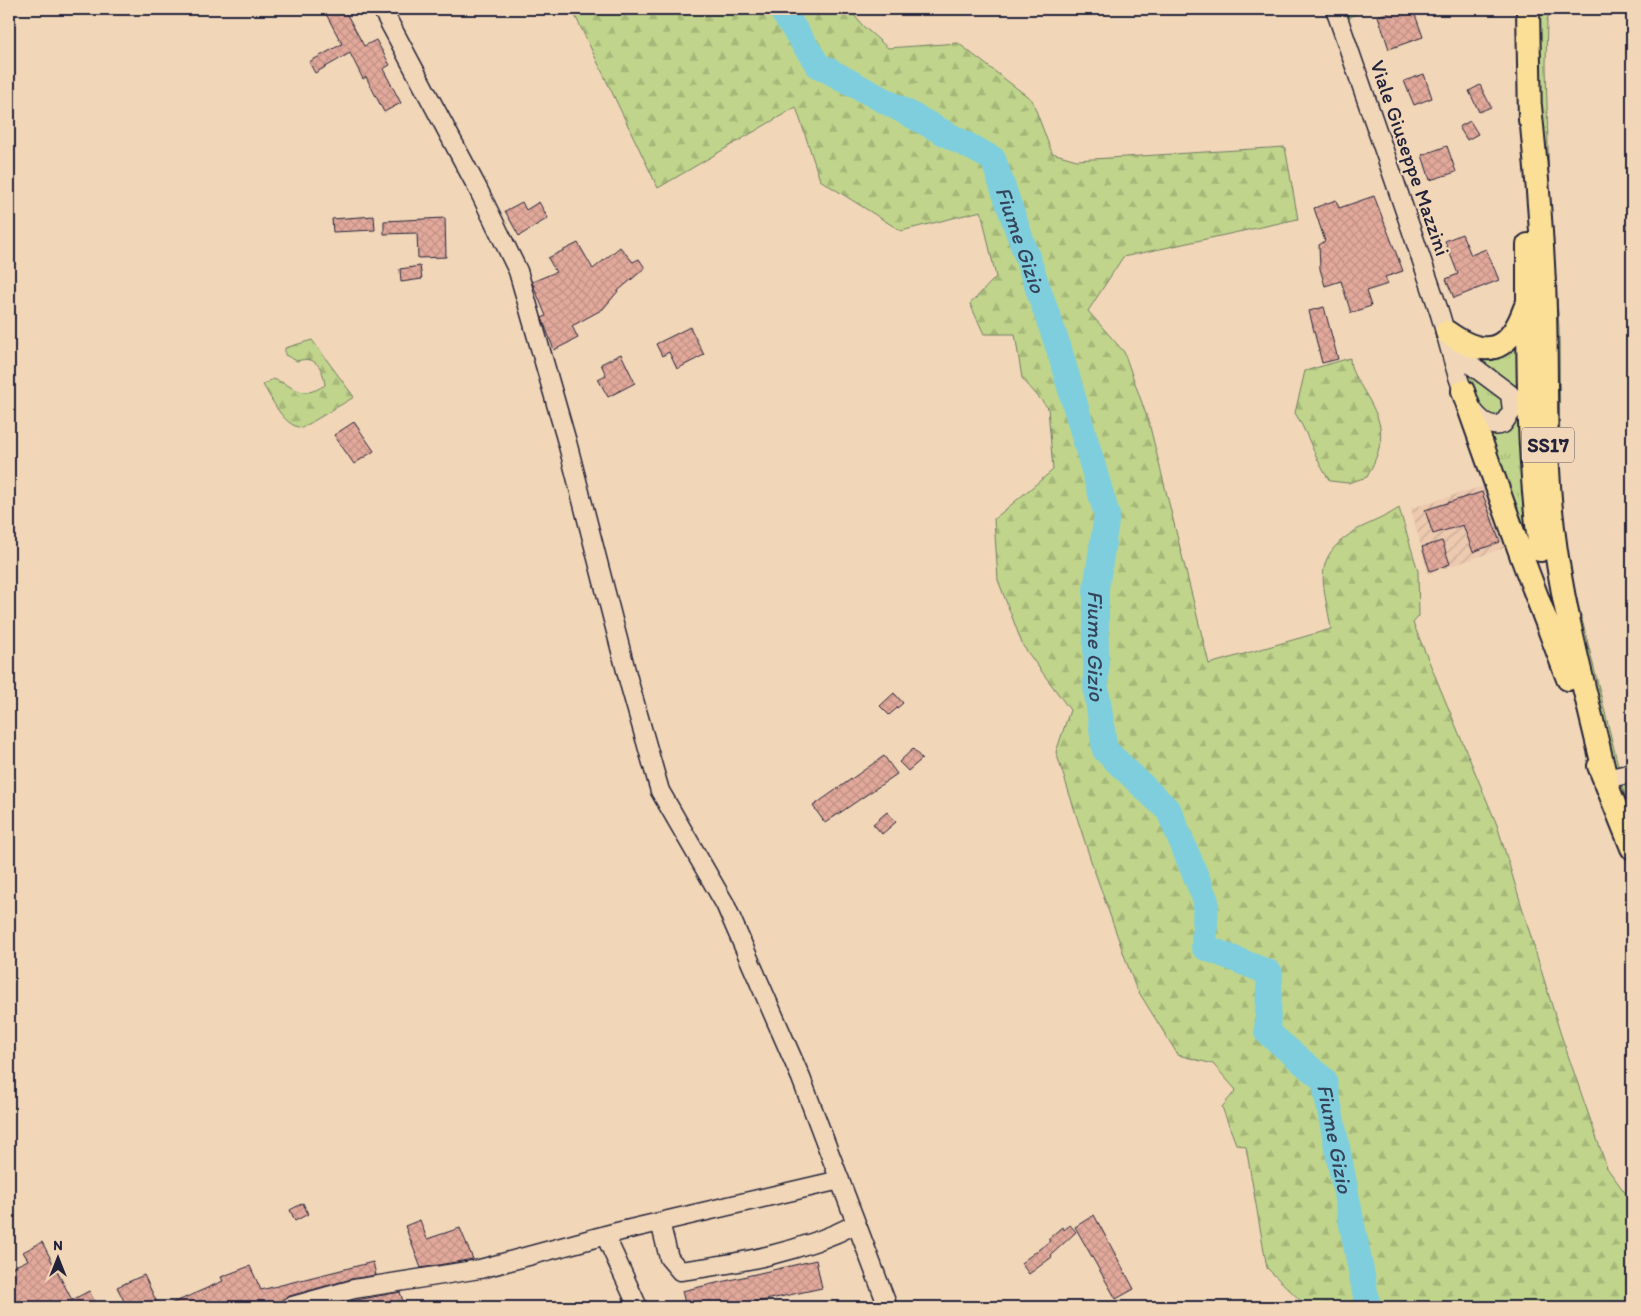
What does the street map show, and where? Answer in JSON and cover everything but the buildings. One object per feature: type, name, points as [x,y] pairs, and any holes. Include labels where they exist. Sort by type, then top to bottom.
[{"type":"main road","name":"SS17","points":[[1528,9],[1530,106],[1528,300],[1534,497],[1545,582],[1561,658],[1589,746],[1606,779]]},
{"type":"main road","name":"SS17","points":[[1530,106],[1542,252],[1548,469],[1558,573],[1581,682],[1606,779],[1632,848]]},
{"type":"main road","points":[[1445,327],[1470,346],[1495,347],[1507,340],[1515,332],[1528,300]]},
{"type":"main road","points":[[1464,391],[1523,560],[1561,658]]},
{"type":"street","points":[[382,9],[478,189],[518,271],[567,442],[630,686],[660,791],[725,904],[801,1078],[888,1307]]},
{"type":"street","name":"Viale Giuseppe Mazzini","points":[[1336,9],[1445,327],[1464,391],[1471,408],[1486,423],[1500,425],[1511,415],[1513,402],[1510,394],[1466,361],[1445,327]]},
{"type":"street","points":[[1606,779],[1632,773]]},
{"type":"street","points":[[289,1307],[354,1289],[480,1269],[605,1235],[840,1180]]},
{"type":"street","points":[[660,1222],[669,1258],[680,1271],[740,1263],[827,1239],[856,1224]]},
{"type":"street","points":[[605,1235],[638,1307]]},
{"type":"shaded area","points":[[1490,484],[1510,546],[1428,574],[1411,508]]},
{"type":"green space","points":[[572,9],[849,9],[863,26],[888,48],[958,43],[1032,100],[1052,153],[1077,160],[1285,147],[1298,219],[1123,257],[1088,311],[1124,352],[1149,423],[1209,664],[1331,629],[1325,598],[1324,572],[1326,561],[1332,550],[1358,529],[1399,508],[1418,571],[1419,616],[1413,623],[1497,825],[1560,1032],[1607,1168],[1632,1202],[1632,1307],[1303,1307],[1302,1302],[1267,1268],[1246,1147],[1236,1144],[1222,1107],[1236,1090],[1213,1064],[1178,1055],[1135,986],[1091,861],[1056,752],[1070,710],[1023,646],[998,580],[994,519],[1053,470],[1048,408],[1022,378],[1015,334],[984,334],[970,304],[996,277],[981,211],[901,231],[820,180],[796,107],[658,188]]},
{"type":"green space","points":[[1343,9],[1361,9],[1361,10],[1347,20]]},
{"type":"green space","points":[[1541,9],[1551,9],[1547,20],[1546,65],[1549,185],[1559,328],[1560,488],[1569,567],[1618,765],[1632,802],[1632,814],[1601,729],[1562,566],[1537,18]]},
{"type":"green space","points":[[312,340],[354,397],[302,428],[295,426],[284,417],[263,385],[273,379],[298,391],[310,392],[325,385],[320,368],[314,361],[297,361],[285,355],[285,348]]},
{"type":"green space","points":[[1509,344],[1519,345],[1530,552],[1488,437],[1493,431],[1517,414],[1471,355]]},
{"type":"green space","points":[[1350,358],[1353,373],[1369,399],[1379,421],[1380,441],[1374,463],[1367,477],[1348,483],[1330,481],[1320,465],[1295,413],[1305,371]]},
{"type":"green space","points":[[1469,372],[1507,401],[1501,415],[1495,418],[1482,414],[1465,382]]},
{"type":"waterway","name":"Fiume Gizio","points":[[781,9],[818,65],[993,159],[1059,349],[1107,515],[1096,589],[1096,687],[1105,750],[1169,811],[1206,901],[1204,947],[1270,973],[1267,1032],[1324,1080],[1368,1307]]}]
